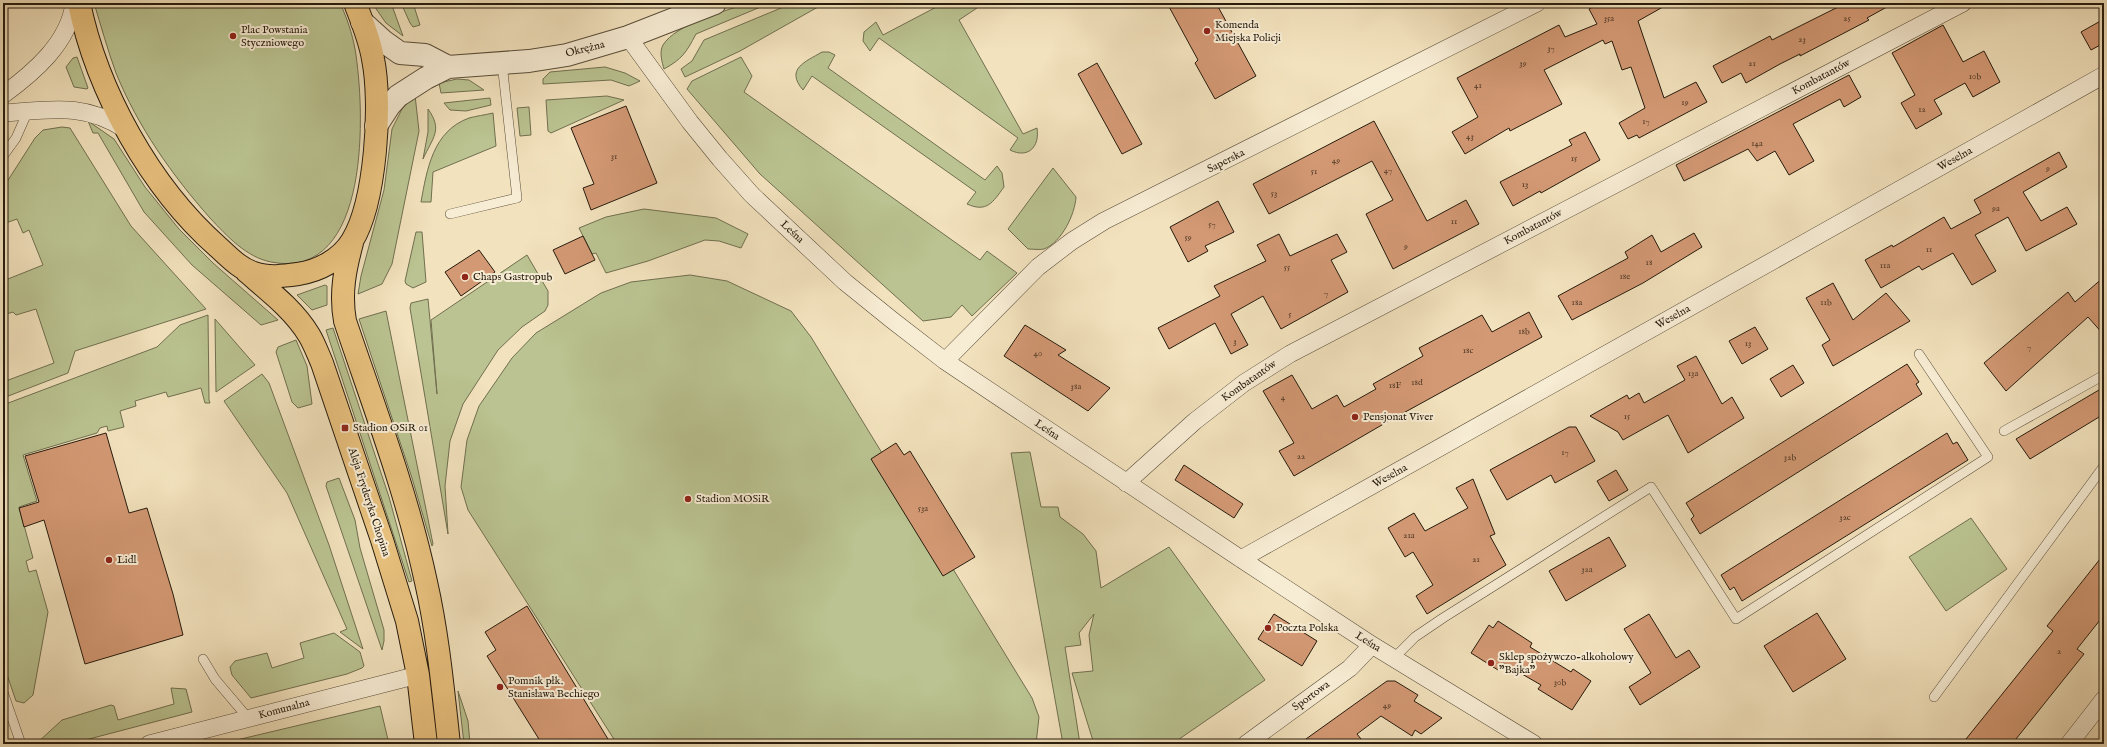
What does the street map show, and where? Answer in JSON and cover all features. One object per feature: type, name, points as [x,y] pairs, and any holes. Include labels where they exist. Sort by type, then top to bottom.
[{"type":"main road","points":[[79,3],[100,75],[126,129],[153,171],[185,213],[210,240],[242,268],[267,276],[307,273],[322,267],[339,256],[352,242]]},
{"type":"main road","points":[[359,13],[373,59],[376,126],[375,151],[367,199],[361,222],[352,242],[345,270],[342,288],[342,305],[345,321],[408,512],[426,580],[435,625],[449,744]]},
{"type":"main road","name":"Aleja Fryderyka Chopina","points":[[242,268],[276,297],[301,323],[310,336],[322,363],[382,540],[407,621],[418,675],[426,744]]},
{"type":"street","points":[[3,95],[38,68],[59,41],[74,3]]},
{"type":"street","name":"Okrężna","points":[[376,126],[389,106],[398,96],[426,78],[448,67],[529,61],[567,55],[628,37],[715,3]]},
{"type":"street","name":"Saperska","points":[[945,361],[1038,267],[1072,241],[1104,221],[1537,3]]},
{"type":"street","name":"Kombatantów","points":[[1126,483],[1195,421],[1244,383],[1290,354],[1963,3]]},
{"type":"street","points":[[359,13],[383,40],[400,53],[425,55],[448,67]]},
{"type":"street","name":"Leśna","points":[[628,37],[690,122],[752,195],[845,282],[945,361],[1126,483],[1372,645],[1534,744]]},
{"type":"street","name":"Weselna","points":[[1241,559],[2104,75]]},
{"type":"street","points":[[3,113],[66,108],[83,110],[105,117],[126,129]]},
{"type":"street","name":"Sportowa","points":[[1246,744],[1350,668],[1372,645]]},
{"type":"street","name":"Komunalna","points":[[149,744],[418,675]]},
{"type":"street","points":[[2069,744],[2104,698]]},
{"type":"lane","points":[[450,214],[517,198],[502,63]]},
{"type":"lane","points":[[3,156],[16,138],[28,111]]},
{"type":"lane","points":[[1394,658],[1415,637],[1443,618],[1651,487],[1736,618],[1988,457],[1919,354]]},
{"type":"lane","points":[[2004,431],[2104,375]]},
{"type":"lane","points":[[1934,697],[2104,466]]},
{"type":"lane","points":[[203,659],[215,679],[248,718]]},
{"type":"lane","points":[[3,692],[21,744]]},
{"type":"green space","points":[[94,3],[340,3],[349,26],[355,49],[360,110],[359,148],[355,185],[345,219],[328,245],[304,261],[271,262],[253,256],[245,251],[216,225],[182,185],[145,131],[116,73]]},
{"type":"green space","points":[[372,3],[391,3],[403,36],[386,23]]},
{"type":"green space","points":[[401,3],[413,3],[420,25],[413,27]]},
{"type":"green space","points":[[747,3],[770,3],[696,34],[683,55],[664,69],[661,51],[663,45],[669,38],[689,25]]},
{"type":"green space","points":[[793,3],[825,3],[740,51],[685,77],[681,69],[692,61],[704,40]]},
{"type":"green space","points":[[944,3],[975,3],[977,8],[959,20],[1023,134],[1037,128],[1037,141],[1031,150],[1022,153],[1010,150],[1018,138],[879,38],[870,51],[863,41],[864,32],[876,22],[883,35]]},
{"type":"green space","points":[[822,52],[829,52],[835,55],[828,68],[985,180],[997,166],[1002,173],[1004,187],[993,201],[985,207],[967,204],[976,192],[812,76],[803,90],[796,77],[799,67],[809,59]]},
{"type":"green space","points":[[77,57],[88,88],[87,89],[74,87],[66,67],[73,58]]},
{"type":"green space","points":[[741,57],[752,76],[744,92],[980,260],[987,251],[1017,273],[972,316],[962,305],[951,317],[923,321],[760,174],[687,89],[692,81]]},
{"type":"green space","points":[[605,67],[625,73],[640,81],[629,86],[611,80],[543,84],[543,79],[550,72]]},
{"type":"green space","points":[[457,79],[469,80],[484,90],[441,93],[439,83]]},
{"type":"green space","points":[[415,95],[419,131],[392,264],[382,284],[358,294],[361,276],[384,190],[392,129],[402,109]]},
{"type":"green space","points":[[607,96],[624,100],[551,133],[548,131],[546,100]]},
{"type":"green space","points":[[490,98],[491,105],[466,111],[450,110],[444,103]]},
{"type":"green space","points":[[529,107],[531,135],[520,136],[517,108]]},
{"type":"green space","points":[[428,109],[433,116],[436,128],[433,139],[423,159],[428,132]]},
{"type":"green space","points":[[493,113],[496,146],[433,172],[431,202],[421,202],[429,164],[434,152],[447,132],[457,124],[469,118]]},
{"type":"green space","points":[[88,121],[114,139],[145,187],[179,229],[213,263],[278,320],[261,325],[192,265],[144,212],[98,133],[93,133]]},
{"type":"green space","points":[[62,127],[70,128],[131,226],[206,309],[75,351],[68,373],[3,398],[3,382],[54,363],[36,309],[16,315],[13,312],[3,315],[3,281],[43,265],[29,230],[23,233],[17,219],[3,224],[3,188],[35,138],[43,130]]},
{"type":"green space","points":[[1053,168],[1076,197],[1073,211],[1062,234],[1051,245],[1044,249],[1028,249],[1008,229]]},
{"type":"green space","points":[[644,209],[716,218],[748,234],[741,248],[719,241],[705,240],[648,261],[606,273],[596,253],[592,254],[579,228],[606,217]]},
{"type":"green space","points":[[416,232],[422,232],[426,282],[413,288],[406,284],[405,281]]},
{"type":"green space","points":[[527,255],[548,291],[548,305],[545,311],[522,327],[498,350],[463,404],[450,441],[445,486],[448,534],[410,308],[411,303],[428,299],[437,394],[431,320]]},
{"type":"green space","name":"Stadion MOSiR","points":[[690,275],[727,281],[791,311],[811,337],[1032,698],[1039,717],[1036,744],[617,744],[468,510],[461,487],[467,440],[479,406],[512,358],[536,333],[601,293],[631,282]]},
{"type":"green space","points":[[325,285],[327,286],[327,305],[312,310],[297,295]]},
{"type":"green space","points":[[386,311],[433,544],[432,546],[412,478],[359,319]]},
{"type":"green space","points":[[208,315],[210,403],[205,403],[201,388],[168,397],[166,392],[135,401],[136,406],[120,411],[124,427],[108,431],[107,426],[100,428],[97,433],[23,455],[37,501],[19,507],[33,558],[26,561],[29,572],[36,570],[48,612],[33,695],[24,703],[16,701],[3,663],[3,405],[157,347],[180,325]]},
{"type":"green space","points":[[215,319],[255,365],[216,392]]},
{"type":"green space","points":[[333,328],[389,497],[412,581],[409,582],[326,330]]},
{"type":"green space","points":[[296,340],[307,366],[312,404],[298,408],[292,402],[276,352],[278,347]]},
{"type":"green space","points":[[262,374],[269,383],[329,545],[363,649],[340,632],[347,629],[287,493],[224,401]]},
{"type":"green space","points":[[1030,452],[1041,507],[1058,507],[1060,517],[1083,534],[1096,551],[1101,588],[1169,547],[1265,680],[1172,744],[1094,744],[1072,673],[1093,671],[1089,635],[1094,614],[1079,633],[1081,645],[1065,647],[1080,744],[1063,744],[1011,453]]},
{"type":"green space","points":[[339,478],[355,520],[360,548],[384,630],[382,650],[326,486],[327,482]]},
{"type":"green space","points":[[1971,518],[2007,569],[1946,611],[1909,557]]},
{"type":"green space","points":[[334,633],[360,652],[364,666],[362,668],[347,674],[251,698],[232,675],[230,667],[235,661],[267,653],[272,668],[304,658],[300,643]]},
{"type":"green space","points":[[171,688],[186,689],[192,712],[70,744],[36,744],[62,720],[111,705],[114,706],[118,720],[174,704]]},
{"type":"green space","points":[[458,691],[468,721],[470,744],[464,744]]},
{"type":"green space","points":[[380,706],[389,744],[223,744],[224,743]]},
{"type":"building","name":"Komenda Miejska Policji","points":[[1167,3],[1216,3],[1256,76],[1215,99],[1195,63],[1198,60]]},
{"type":"building","points":[[1600,3],[1670,3],[1638,21],[1664,98],[1696,82],[1707,102],[1639,138],[1637,135],[1628,139],[1619,123],[1645,108],[1631,67],[1622,70],[1612,41],[1605,44],[1603,40],[1544,70],[1562,104],[1510,131],[1509,128],[1465,154],[1452,132],[1478,117],[1457,78],[1559,25],[1565,37],[1597,24],[1589,9]]},
{"type":"building","points":[[1846,3],[1894,3],[1867,18],[1869,20],[1800,56],[1800,54],[1780,64],[1746,83],[1741,73],[1722,83],[1713,66],[1770,36],[1772,40]]},
{"type":"building","points":[[2104,19],[2104,43],[2091,50],[2081,32]]},
{"type":"building","points":[[1943,25],[1963,62],[1984,51],[2000,82],[1973,97],[1965,83],[1934,100],[1942,114],[1916,129],[1901,103],[1915,95],[1892,53]]},
{"type":"building","points":[[1097,63],[1142,144],[1122,154],[1078,74]]},
{"type":"building","points":[[1849,75],[1861,97],[1844,107],[1840,99],[1793,124],[1814,161],[1789,175],[1775,151],[1757,161],[1748,149],[1684,181],[1676,165]]},
{"type":"building","points":[[626,106],[657,183],[591,210],[583,188],[594,184],[571,128]]},
{"type":"building","points":[[1374,121],[1427,221],[1466,200],[1479,224],[1393,269],[1366,214],[1393,200],[1372,161],[1269,214],[1253,184]]},
{"type":"building","points":[[1585,132],[1600,160],[1541,193],[1540,191],[1513,206],[1500,182],[1572,145],[1569,140]]},
{"type":"building","points":[[2059,152],[2067,167],[2023,192],[2041,221],[2067,207],[2077,224],[2026,251],[2008,217],[1975,235],[1996,271],[1972,285],[1953,253],[1922,270],[1919,266],[1881,288],[1865,260],[1892,245],[1893,247],[1944,217],[1951,229],[1981,213],[1974,200]]},
{"type":"building","points":[[1218,201],[1234,232],[1205,246],[1208,251],[1188,262],[1170,227]]},
{"type":"building","points":[[1694,233],[1702,247],[1643,283],[1572,320],[1558,296],[1628,258],[1625,252],[1652,235],[1661,252]]},
{"type":"building","points":[[1279,234],[1290,256],[1337,234],[1347,252],[1331,260],[1348,292],[1281,329],[1263,296],[1231,314],[1248,345],[1231,354],[1215,323],[1169,349],[1158,328],[1220,296],[1214,286],[1266,261],[1257,245]]},
{"type":"building","points":[[583,236],[595,260],[565,274],[553,250]]},
{"type":"building","points":[[479,250],[495,272],[461,296],[445,272]]},
{"type":"building","points":[[2104,277],[2104,335],[2088,317],[2006,391],[1984,363],[2068,292],[2075,302]]},
{"type":"building","points":[[1833,283],[1853,320],[1886,293],[1910,321],[1833,366],[1822,345],[1830,340],[1806,298]]},
{"type":"building","points":[[1529,312],[1542,337],[1387,422],[1294,476],[1279,451],[1294,443],[1263,391],[1292,375],[1312,409],[1337,395],[1344,407],[1376,389],[1373,384],[1423,356],[1419,348],[1482,315],[1492,332]]},
{"type":"building","points":[[1025,325],[1066,350],[1058,355],[1110,388],[1088,411],[1004,356]]},
{"type":"building","points":[[1755,327],[1768,349],[1742,364],[1729,341]]},
{"type":"building","points":[[1696,356],[1722,404],[1732,397],[1744,418],[1688,453],[1668,415],[1623,440],[1618,432],[1590,416],[1627,395],[1629,399],[1639,393],[1644,403],[1685,380],[1677,366]]},
{"type":"building","points":[[1907,364],[1919,382],[1916,384],[1922,394],[1700,534],[1691,519],[1694,516],[1686,503]]},
{"type":"building","points":[[1793,365],[1804,383],[1781,397],[1770,379]]},
{"type":"building","points":[[2104,387],[2104,414],[2030,459],[2016,439]]},
{"type":"building","points":[[1569,427],[1576,427],[1595,461],[1555,483],[1551,475],[1507,500],[1490,470]]},
{"type":"building","name":"Lidl","points":[[106,433],[129,513],[147,508],[173,594],[183,635],[85,664],[44,520],[24,527],[19,508],[39,502],[25,456]]},
{"type":"building","points":[[1947,433],[1953,444],[1957,442],[1968,460],[1742,601],[1734,587],[1730,590],[1721,575]]},
{"type":"building","points":[[896,443],[904,455],[910,451],[975,557],[943,576],[871,459]]},
{"type":"building","points":[[1184,465],[1243,504],[1234,518],[1175,480]]},
{"type":"building","points":[[1616,470],[1628,490],[1609,501],[1597,481]]},
{"type":"building","points":[[1473,479],[1495,534],[1490,536],[1506,565],[1427,614],[1416,596],[1433,585],[1413,552],[1405,557],[1388,528],[1414,513],[1425,531],[1468,508],[1456,488]]},
{"type":"building","points":[[1609,537],[1626,566],[1566,601],[1549,571]]},
{"type":"building","points":[[2104,554],[2104,615],[2077,649],[2084,654],[2012,744],[1962,744],[2053,631],[2047,626]]},
{"type":"building","points":[[527,606],[611,744],[542,744],[487,656],[496,650],[485,632]]},
{"type":"building","points":[[1817,613],[1846,659],[1793,692],[1764,646]]},
{"type":"building","points":[[1274,614],[1317,641],[1302,666],[1258,639]]},
{"type":"building","points":[[1649,614],[1676,658],[1689,650],[1700,667],[1640,705],[1629,687],[1651,673],[1624,629]]},
{"type":"building","points":[[1498,621],[1532,643],[1530,647],[1571,672],[1573,669],[1591,681],[1572,710],[1538,689],[1541,685],[1503,663],[1498,670],[1471,653],[1489,625],[1493,628]]},
{"type":"building","points":[[1387,681],[1395,681],[1418,695],[1414,701],[1442,718],[1421,734],[1415,730],[1412,736],[1381,716],[1357,734],[1365,744],[1299,744]]},
{"type":"place","name":"Komenda Miejska Policji","points":[[1207,31]]},
{"type":"place","name":"Plac Powstania Styczniowego","points":[[233,36]]},
{"type":"place","name":"Chaps Gastropub","points":[[465,277]]},
{"type":"place","name":"Pensjonat Viver","points":[[1355,417]]},
{"type":"place","name":"Stadion OSiR 01","points":[[345,428]]},
{"type":"place","name":"Stadion MOSiR","points":[[688,499]]},
{"type":"place","name":"Lidl","points":[[109,560]]},
{"type":"place","name":"Poczta Polska","points":[[1268,628]]},
{"type":"place","name":"Sklep spożywczo-alkoholowy \"Bajka\"","points":[[1491,663]]},
{"type":"place","name":"Pomnik płk. Stanisława Bechiego","points":[[500,687]]}]
